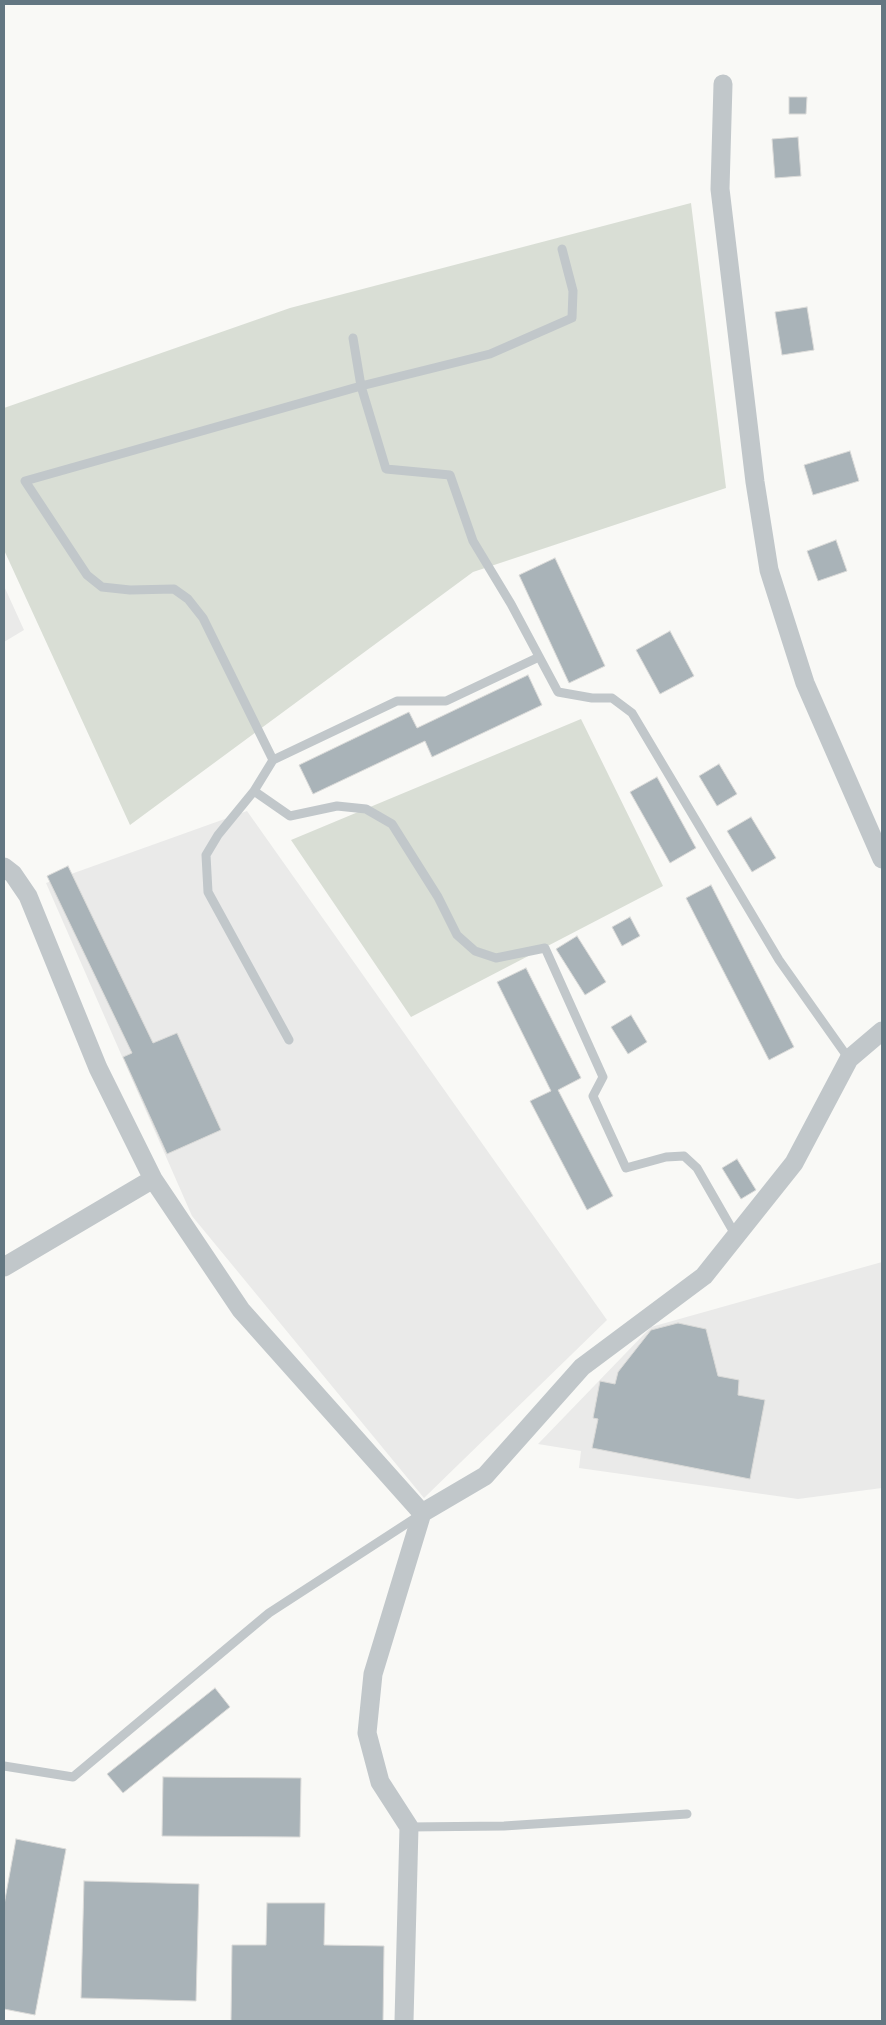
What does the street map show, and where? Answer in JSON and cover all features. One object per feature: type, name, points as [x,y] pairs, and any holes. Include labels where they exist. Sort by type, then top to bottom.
[{"type":"street","points":[[723,84],[720,189],[755,482],[769,570],[805,683],[882,859]]},
{"type":"street","points":[[4,867],[13,874],[28,896],[98,1068],[153,1179],[241,1310],[422,1513]]},
{"type":"street","points":[[404,2021],[409,1827],[380,1782],[368,1732],[373,1674],[422,1513],[485,1476],[582,1367],[704,1276],[794,1164],[849,1059],[882,1032]]},
{"type":"street","points":[[4,1268],[153,1179]]},
{"type":"lane","points":[[273,760],[203,618],[188,599],[174,589],[130,590],[102,587],[87,575],[25,481],[361,386],[490,354],[572,318],[573,291],[562,249]]},
{"type":"lane","points":[[353,338],[361,386],[386,469],[450,475],[473,542],[540,657],[558,692],[592,698],[612,698],[632,713],[779,960],[849,1059]]},
{"type":"lane","points":[[289,1040],[208,892],[206,855],[218,835],[254,791],[273,760],[396,701],[446,701],[540,657]]},
{"type":"lane","points":[[254,791],[290,816],[337,806],[366,809],[392,824],[438,897],[457,934],[475,950],[496,958],[545,948],[603,1077],[593,1096],[626,1168],[666,1157],[684,1156],[698,1168],[736,1236]]},
{"type":"lane","points":[[4,1766],[73,1777],[268,1613],[422,1513]]},
{"type":"lane","points":[[409,1827],[504,1826],[687,1814]]},
{"type":"shaded area","points":[[691,203],[726,488],[473,572],[130,825],[4,550],[4,408],[290,308]]},
{"type":"shaded area","points":[[4,586],[24,630],[4,642]]},
{"type":"shaded area","points":[[581,719],[663,886],[411,1017],[291,840]]},
{"type":"shaded area","points":[[247,811],[607,1320],[424,1498],[192,1216],[46,883]]},
{"type":"shaded area","points":[[882,1262],[882,1488],[798,1499],[579,1468],[581,1451],[538,1444],[651,1327]]},
{"type":"building","points":[[789,97],[807,97],[806,114],[789,114]]},
{"type":"building","points":[[798,137],[801,176],[775,178],[772,139]]},
{"type":"building","points":[[807,307],[814,350],[782,355],[775,312]]},
{"type":"building","points":[[850,451],[859,481],[813,495],[804,465]]},
{"type":"building","points":[[836,540],[847,571],[818,581],[807,551]]},
{"type":"building","points":[[555,558],[605,666],[569,683],[519,575]]},
{"type":"building","points":[[670,631],[694,676],[660,694],[636,650]]},
{"type":"building","points":[[528,675],[542,705],[432,757],[425,741],[313,794],[299,765],[409,712],[417,728]]},
{"type":"building","points":[[719,764],[737,794],[717,806],[699,776]]},
{"type":"building","points":[[657,777],[696,848],[670,863],[630,792]]},
{"type":"building","points":[[751,817],[776,858],[752,872],[727,831]]},
{"type":"building","points":[[68,866],[153,1043],[177,1033],[221,1130],[167,1154],[123,1057],[132,1053],[47,876]]},
{"type":"building","points":[[711,885],[794,1047],[769,1060],[686,898]]},
{"type":"building","points":[[630,917],[640,936],[622,946],[612,927]]},
{"type":"building","points":[[577,936],[606,982],[585,995],[556,949]]},
{"type":"building","points":[[526,968],[581,1078],[558,1090],[613,1196],[587,1210],[530,1101],[551,1091],[497,982]]},
{"type":"building","points":[[631,1015],[647,1042],[628,1054],[611,1027]]},
{"type":"building","points":[[737,1159],[756,1190],[741,1199],[722,1168]]},
{"type":"building","points":[[678,1323],[706,1329],[718,1376],[739,1380],[738,1395],[765,1400],[750,1479],[592,1448],[598,1419],[593,1418],[600,1381],[615,1384],[618,1372],[651,1330]]},
{"type":"building","points":[[215,1688],[230,1707],[123,1793],[107,1774]]},
{"type":"building","points":[[163,1777],[301,1778],[300,1837],[162,1836]]},
{"type":"building","points":[[16,1839],[66,1849],[35,2015],[4,2009],[4,1905]]},
{"type":"building","points":[[84,1881],[199,1884],[196,2001],[81,1998]]},
{"type":"building","points":[[267,1903],[325,1903],[324,1945],[384,1946],[383,2021],[231,2021],[232,1945],[266,1945]]}]
